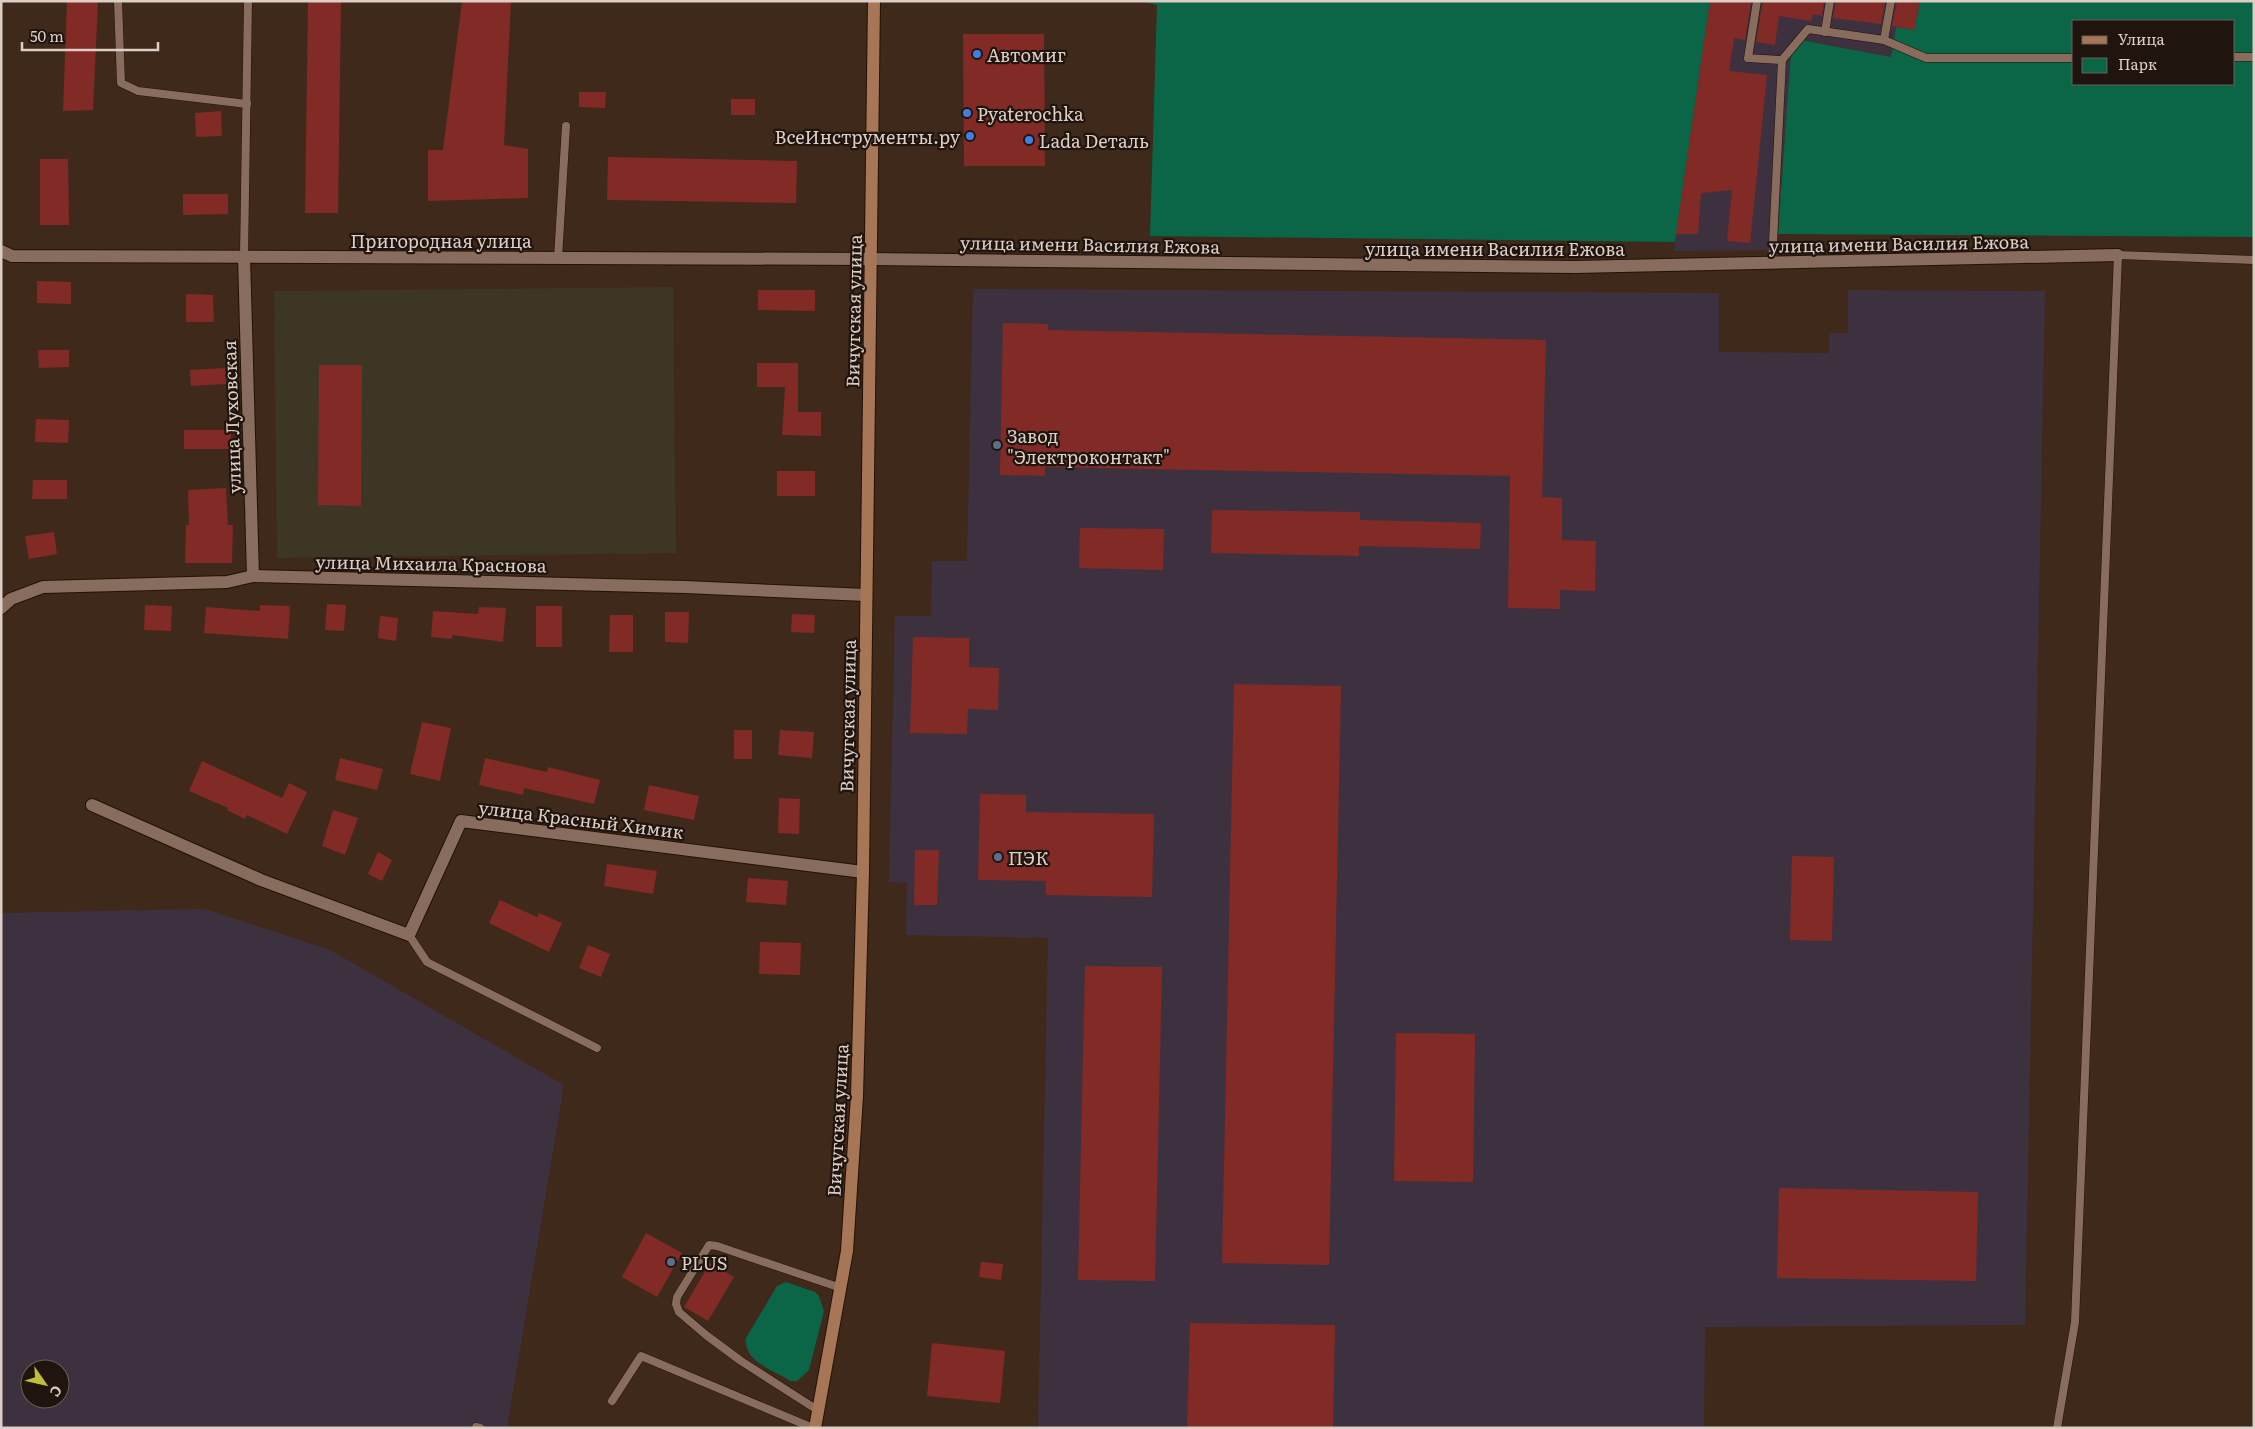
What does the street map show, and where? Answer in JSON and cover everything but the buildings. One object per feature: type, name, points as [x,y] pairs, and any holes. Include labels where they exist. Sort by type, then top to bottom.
[{"type":"main road","name":"Вичугская улица","points":[[814,1428],[819,1411],[841,1288],[851,1210],[857,1096],[863,872],[874,1]]},
{"type":"street","name":"Пригородная улица","points":[[4,253],[244,257],[871,259]]},
{"type":"street","name":"улица имени Василия Ежова","points":[[871,259],[1575,268],[2118,255]]},
{"type":"street","name":"улица Луховская","points":[[244,257],[253,576]]},
{"type":"street","name":"улица Михаила Краснова","points":[[1,608],[11,599],[43,587],[227,582],[253,576],[685,587],[866,595]]},
{"type":"street","points":[[92,805],[261,880],[409,935]]},
{"type":"street","name":"улица Красный Химик","points":[[409,935],[460,821],[863,872]]},
{"type":"lane","points":[[118,1],[121,83],[138,91],[247,104]]},
{"type":"lane","points":[[244,257],[248,1]]},
{"type":"lane","points":[[1757,1],[1748,58],[1782,60]]},
{"type":"lane","points":[[1824,32],[1830,1]]},
{"type":"lane","points":[[1884,40],[1891,1]]},
{"type":"lane","points":[[1772,263],[1782,60],[1808,29],[1884,40],[1926,58],[2072,58]]},
{"type":"lane","points":[[2235,57],[2254,57]]},
{"type":"lane","points":[[558,258],[566,126]]},
{"type":"lane","points":[[2058,1428],[2075,1322],[2118,255],[2254,260]]},
{"type":"lane","points":[[409,935],[427,962],[597,1048]]},
{"type":"lane","points":[[819,1411],[741,1361],[706,1335],[679,1312],[676,1304],[677,1297],[709,1245],[718,1246],[841,1288]]},
{"type":"lane","points":[[612,1401],[641,1356],[814,1428]]},
{"type":"shaded area","points":[[1710,1],[1920,1],[1914,30],[1896,27],[1891,57],[1806,41],[1791,51],[1777,250],[1674,251]]},
{"type":"shaded area","points":[[673,287],[676,553],[277,558],[274,291]]},
{"type":"shaded area","name":"Завод \"Электроконтакт\"","points":[[973,289],[1719,293],[1719,352],[1829,353],[1829,333],[1848,333],[1848,290],[2045,291],[2025,1325],[1705,1327],[1704,1428],[1038,1428],[1048,938],[906,935],[907,883],[889,882],[895,616],[931,616],[932,561],[967,561]]},
{"type":"shaded area","points":[[205,909],[330,950],[564,1085],[507,1428],[1,1428],[1,913]]},
{"type":"green space","points":[[1140,1],[1710,1],[1675,242],[1150,236],[1157,5]]},
{"type":"green space","points":[[1920,1],[2254,1],[2254,237],[1778,234],[1791,51],[1797,42],[1806,41],[1891,57],[1896,27],[1914,30]]},
{"type":"green space","points":[[786,1282],[815,1292],[819,1296],[824,1311],[809,1370],[797,1381],[791,1381],[768,1369],[754,1359],[746,1346],[746,1338],[777,1286]]},
{"type":"place","name":"Автомиг","points":[[977,54]]},
{"type":"place","name":"Pyaterochka","points":[[967,113]]},
{"type":"place","name":"ВсеИнструменты.ру","points":[[970,136]]},
{"type":"place","name":"Lada Dеталь","points":[[1029,140]]},
{"type":"place","name":"Завод \"Электроконтакт\"","points":[[997,445]]},
{"type":"place","name":"ПЭК","points":[[998,857]]},
{"type":"place","name":"PLUS","points":[[671,1262]]}]
